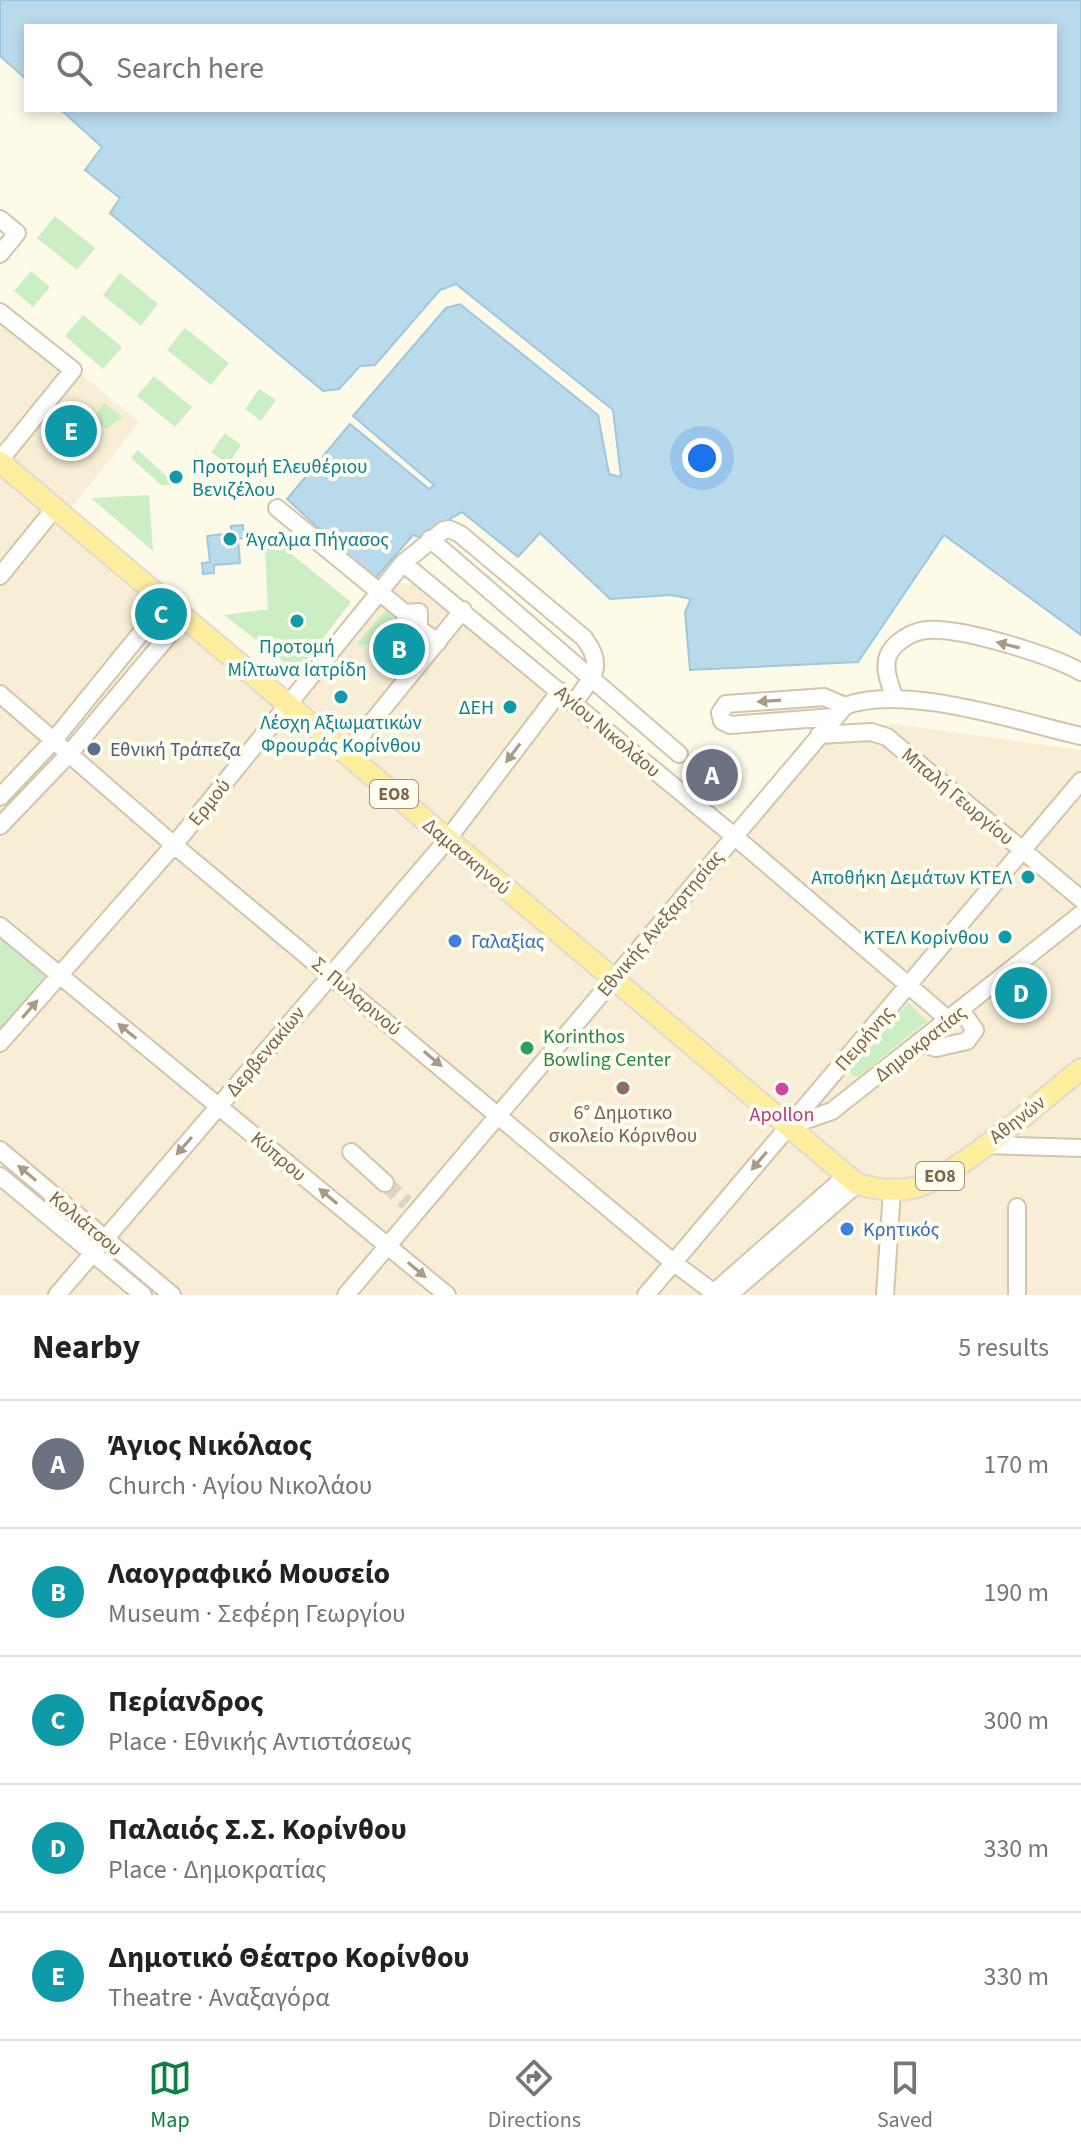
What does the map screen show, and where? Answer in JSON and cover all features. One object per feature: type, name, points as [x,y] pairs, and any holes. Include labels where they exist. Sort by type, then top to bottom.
[{"type":"main road","name":"Δαμασκηνού","points":[[0,461],[787,1127]]},
{"type":"main road","name":"Αθηνών","points":[[787,1127],[851,1180],[892,1190],[925,1184],[949,1171],[1081,1069]]},
{"type":"street","points":[[0,219],[17,233],[0,254]]},
{"type":"street","points":[[0,312],[73,370],[0,461]]},
{"type":"street","points":[[0,576],[55,508]]},
{"type":"street","points":[[277,508],[414,618],[438,642]]},
{"type":"street","points":[[574,703],[590,680],[597,667],[596,655],[584,638],[455,531],[444,530],[430,539],[590,680],[679,754]]},
{"type":"street","name":"Ερμού","points":[[1,1041],[174,845],[377,591],[407,566],[430,539]]},
{"type":"street","name":"Αγίου Νικολάου","points":[[407,566],[734,836],[909,986],[955,1015]]},
{"type":"street","points":[[414,618],[438,590]]},
{"type":"street","points":[[0,797],[54,740],[166,602]]},
{"type":"street","points":[[346,754],[463,610]]},
{"type":"street","points":[[0,826],[69,754],[184,617]]},
{"type":"street","points":[[894,698],[885,670],[888,654],[907,635],[927,629],[1009,644],[1066,663],[1081,672]]},
{"type":"street","name":"Δερβενακίων","points":[[57,1295],[103,1237],[447,840],[560,691]]},
{"type":"street","name":"Σ. Πυλαρινού","points":[[0,694],[174,845],[674,1263],[718,1294]]},
{"type":"street","points":[[839,711],[824,697],[726,704],[720,713],[722,721],[730,725],[839,711],[861,700],[914,699],[1081,736]]},
{"type":"street","name":"Εθνικής Ανεξαρτησίας","points":[[348,1295],[388,1246],[412,1207],[499,1114],[839,711]]},
{"type":"street","name":"Μπαλή Γεωργίου","points":[[819,735],[871,732],[887,737],[1081,899]]},
{"type":"street","name":"Πειρήνης","points":[[646,1295],[1081,781]]},
{"type":"street","name":"Δημοκρατίας","points":[[787,1127],[832,1111],[1081,914]]},
{"type":"street","name":"Κύπρου","points":[[2,932],[59,975],[447,1295]]},
{"type":"street","points":[[920,1043],[936,1048],[967,1041],[975,1030],[955,1015]]},
{"type":"street","points":[[983,1145],[1081,1148]]},
{"type":"street","name":"Κολιάτσου","points":[[0,1150],[172,1295]]},
{"type":"street","points":[[351,1152],[385,1183]]},
{"type":"street","name":"Κολιάτσου","points":[[0,1176],[143,1295]]},
{"type":"street","points":[[718,1294],[851,1180]]},
{"type":"street","points":[[885,1295],[892,1190]]},
{"type":"street","points":[[1017,1207],[1017,1295]]},
{"type":"shaded area","points":[[0,307],[139,422],[69,511],[284,695],[397,583],[418,584],[737,827],[841,727],[895,724],[1081,750],[1081,1295],[0,1295]]},
{"type":"green space","points":[[55,216],[95,248],[77,270],[37,238]]},
{"type":"green space","points":[[31,271],[50,287],[33,307],[14,291]]},
{"type":"green space","points":[[120,273],[158,304],[141,326],[103,295]]},
{"type":"green space","points":[[83,315],[122,347],[103,369],[65,336]]},
{"type":"green space","points":[[185,328],[229,363],[211,385],[167,350]]},
{"type":"green space","points":[[154,376],[192,407],[175,427],[137,396]]},
{"type":"green space","points":[[259,389],[276,400],[261,421],[245,409]]},
{"type":"green space","points":[[104,403],[123,417],[106,429],[92,420]]},
{"type":"green space","points":[[225,433],[241,445],[228,464],[211,452]]},
{"type":"green space","points":[[138,450],[176,485],[161,485],[131,458]]},
{"type":"green space","points":[[149,495],[153,551],[91,498]]},
{"type":"green space","points":[[264,532],[351,602],[297,672],[224,615],[268,609]]},
{"type":"green space","points":[[390,605],[399,614],[399,629],[390,627],[383,632],[379,642],[360,646],[357,643]]},
{"type":"green space","points":[[0,934],[50,975],[0,1031]]},
{"type":"green space","points":[[908,1003],[927,1021],[858,1077],[852,1075],[849,1069]]},
{"type":"water","points":[[0,0],[1081,0],[1081,635],[944,535],[858,662],[690,670],[685,612],[691,599],[671,595],[610,599],[540,533],[518,557],[462,512],[419,537],[413,535],[374,580],[287,499],[350,424],[429,489],[434,485],[353,416],[446,308],[460,304],[598,415],[609,474],[621,477],[613,410],[456,284],[440,290],[375,365],[360,366],[339,389],[323,391],[110,213],[120,198],[85,170],[102,147],[63,112],[1057,112],[1057,24],[24,24],[24,77],[0,56]]},
{"type":"water","points":[[243,525],[244,538],[238,539],[240,563],[214,565],[214,573],[203,574],[202,563],[210,562],[207,536],[231,533],[231,526]]},
{"type":"tunnel","points":[[385,1183],[407,1203]]},
{"type":"place","name":"Δημοτικό Θέατρο Κορίνθου","points":[[71,431]]},
{"type":"place","name":"Προτομή Ελευθέριου Βενιζέλου","points":[[176,477]]},
{"type":"place","name":"Άγαλμα Πήγασος","points":[[230,539]]},
{"type":"place","name":"Περίανδρος","points":[[161,614]]},
{"type":"place","name":"Προτομή Μίλτωνα Ιατρίδη","points":[[297,621]]},
{"type":"place","name":"Λαογραφικό Μουσείο","points":[[399,649]]},
{"type":"place","name":"Λέσχη Αξιωματικών Φρουράς Κορίνθου","points":[[341,697]]},
{"type":"place","name":"ΔΕΗ","points":[[510,707]]},
{"type":"place","name":"Εθνική Τράπεζα","points":[[94,749]]},
{"type":"place","name":"Άγιος Νικόλαος","points":[[712,775]]},
{"type":"place","name":"Αποθήκη Δεμάτων ΚΤΕΛ","points":[[1028,877]]},
{"type":"place","name":"ΚΤΕΛ Κορίνθου","points":[[1005,937]]},
{"type":"place","name":"Γαλαξίας","points":[[455,941]]},
{"type":"place","name":"Παλαιός Σ.Σ. Κορίνθου","points":[[1021,993]]},
{"type":"place","name":"Korinthos Bowling Center","points":[[527,1048]]},
{"type":"place","name":"6° Δημοτικο σκολείο Κόρινθου","points":[[623,1088]]},
{"type":"place","name":"Apollon","points":[[782,1089]]},
{"type":"place","name":"Κρητικός","points":[[847,1229]]}]
